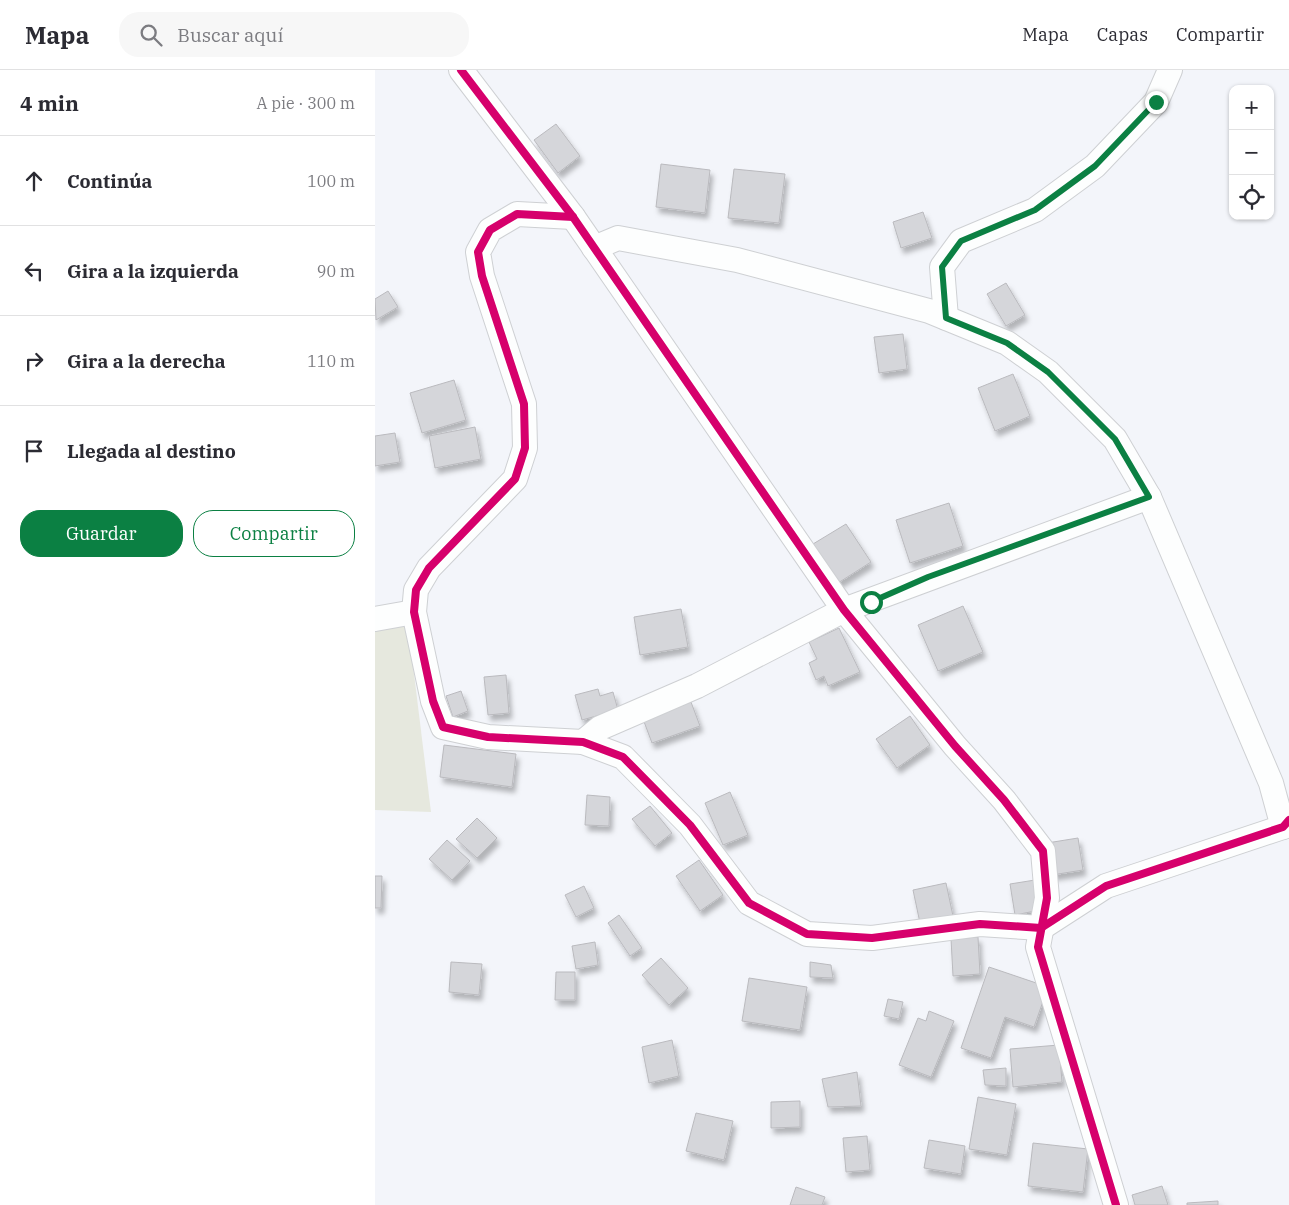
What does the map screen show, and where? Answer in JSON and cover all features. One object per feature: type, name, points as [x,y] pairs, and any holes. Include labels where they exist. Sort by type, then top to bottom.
[{"type":"street","points":[[461,70],[573,217],[845,610],[955,746],[1004,800],[1043,851],[1047,898],[1038,948],[1116,1205]]},
{"type":"street","points":[[946,318],[942,267],[961,241],[1035,210],[1095,166],[1156,102],[1170,70]]},
{"type":"street","points":[[573,217],[517,214],[490,230],[478,252],[482,276],[524,404],[525,448],[515,479],[429,568],[416,590],[414,612],[433,701],[443,727],[489,738],[583,742],[623,757],[690,825],[749,903],[807,934],[872,938],[980,924],[1041,928],[1106,886],[1286,823],[1149,497],[1115,439],[1048,372],[1007,343],[929,311],[737,260],[618,238],[594,248]]},
{"type":"street","points":[[583,742],[600,728],[697,686],[845,610],[1149,497]]},
{"type":"street","points":[[375,619],[414,612]]},
{"type":"shaded area","points":[[408,625],[431,812],[375,810],[375,628]]},
{"type":"building","points":[[556,124],[580,156],[558,173],[534,140]]},
{"type":"building","points":[[661,164],[710,170],[705,213],[656,207]]},
{"type":"building","points":[[734,169],[785,174],[779,223],[728,218]]},
{"type":"building","points":[[923,212],[932,238],[901,248],[893,222]]},
{"type":"building","points":[[1006,283],[1025,315],[1006,326],[987,294]]},
{"type":"building","points":[[388,291],[398,307],[376,320],[375,299]]},
{"type":"building","points":[[903,334],[907,369],[879,373],[874,337]]},
{"type":"building","points":[[1013,374],[1030,416],[995,431],[978,388]]},
{"type":"building","points":[[454,380],[466,420],[422,433],[410,393]]},
{"type":"building","points":[[475,427],[481,459],[435,468],[429,436]]},
{"type":"building","points":[[395,433],[400,462],[375,466],[375,436]]},
{"type":"building","points":[[949,503],[963,546],[910,563],[896,520]]},
{"type":"building","points":[[846,524],[871,562],[838,583],[813,544]]},
{"type":"building","points":[[963,606],[983,652],[938,671],[918,625]]},
{"type":"building","points":[[681,609],[688,647],[640,655],[634,617]]},
{"type":"building","points":[[839,628],[860,672],[828,686],[824,676],[816,680],[809,663],[817,659],[809,642]]},
{"type":"building","points":[[506,675],[509,713],[488,715],[484,677]]},
{"type":"building","points":[[598,689],[600,696],[613,692],[618,710],[582,720],[575,695]]},
{"type":"building","points":[[461,691],[468,711],[453,717],[446,696]]},
{"type":"building","points":[[691,702],[700,726],[652,743],[643,719]]},
{"type":"building","points":[[910,716],[930,745],[897,768],[876,739]]},
{"type":"building","points":[[444,745],[516,754],[512,787],[440,777]]},
{"type":"building","points":[[730,792],[748,835],[723,845],[705,803]]},
{"type":"building","points":[[587,795],[610,797],[609,826],[585,825]]},
{"type":"building","points":[[650,806],[672,833],[655,846],[632,819]]},
{"type":"building","points":[[477,818],[497,838],[477,858],[456,839]]},
{"type":"building","points":[[1078,838],[1083,870],[1052,875],[1047,843]]},
{"type":"building","points":[[447,840],[470,861],[452,880],[429,859]]},
{"type":"building","points":[[699,860],[723,895],[700,911],[676,876]]},
{"type":"building","points":[[375,876],[382,876],[381,908],[375,908]]},
{"type":"building","points":[[1035,880],[1040,910],[1015,915],[1010,884]]},
{"type":"building","points":[[946,883],[953,916],[920,923],[913,890]]},
{"type":"building","points":[[584,886],[594,908],[576,917],[565,895]]},
{"type":"building","points":[[619,915],[642,948],[630,956],[608,923]]},
{"type":"building","points":[[978,937],[980,974],[953,976],[951,939]]},
{"type":"building","points":[[595,942],[598,965],[576,969],[572,946]]},
{"type":"building","points":[[661,958],[688,988],[669,1005],[642,975]]},
{"type":"building","points":[[451,962],[482,964],[479,995],[449,992]]},
{"type":"building","points":[[810,962],[831,965],[833,978],[810,977]]},
{"type":"building","points":[[989,967],[1048,987],[1034,1027],[1005,1017],[991,1058],[961,1048]]},
{"type":"building","points":[[556,972],[575,972],[575,1000],[555,1000]]},
{"type":"building","points":[[749,978],[807,987],[800,1030],[742,1021]]},
{"type":"building","points":[[888,999],[903,1002],[899,1019],[884,1016]]},
{"type":"building","points":[[929,1011],[954,1021],[931,1077],[899,1065],[918,1018],[926,1021]]},
{"type":"building","points":[[672,1040],[679,1076],[649,1083],[642,1047]]},
{"type":"building","points":[[1059,1045],[1062,1082],[1013,1087],[1010,1049]]},
{"type":"building","points":[[1006,1068],[1006,1086],[985,1085],[983,1070]]},
{"type":"building","points":[[857,1072],[861,1106],[828,1107],[822,1079]]},
{"type":"building","points":[[978,1097],[1016,1104],[1007,1155],[969,1149]]},
{"type":"building","points":[[800,1101],[800,1127],[771,1128],[771,1102]]},
{"type":"building","points":[[696,1113],[733,1121],[724,1160],[686,1151]]},
{"type":"building","points":[[867,1136],[870,1170],[846,1172],[843,1138]]},
{"type":"building","points":[[929,1140],[965,1146],[961,1174],[924,1168]]},
{"type":"building","points":[[1033,1143],[1088,1149],[1083,1192],[1028,1186]]},
{"type":"building","points":[[1162,1186],[1168,1205],[1135,1205],[1132,1195]]},
{"type":"building","points":[[796,1187],[825,1197],[822,1205],[790,1205]]},
{"type":"building","points":[[1218,1201],[1218,1205],[1187,1205],[1187,1203]]},
{"type":"cycle path","points":[[461,70],[573,217],[844,610],[955,746],[1004,800],[1043,851],[1047,898],[1038,947],[1116,1205]]},
{"type":"cycle path","points":[[573,217],[517,214],[490,230],[478,252],[482,276],[524,404],[525,448],[515,479],[429,568],[416,590],[414,612],[433,701],[443,727],[488,737],[583,742],[623,757],[690,825],[749,903],[807,934],[872,938],[980,924],[1041,928],[1106,886],[1283,827],[1289,820]]},
{"type":"route","points":[[871,602],[928,577],[1149,497],[1115,439],[1048,372],[1007,343],[946,318],[942,267],[961,241],[1035,210],[1095,166],[1156,102]]}]
